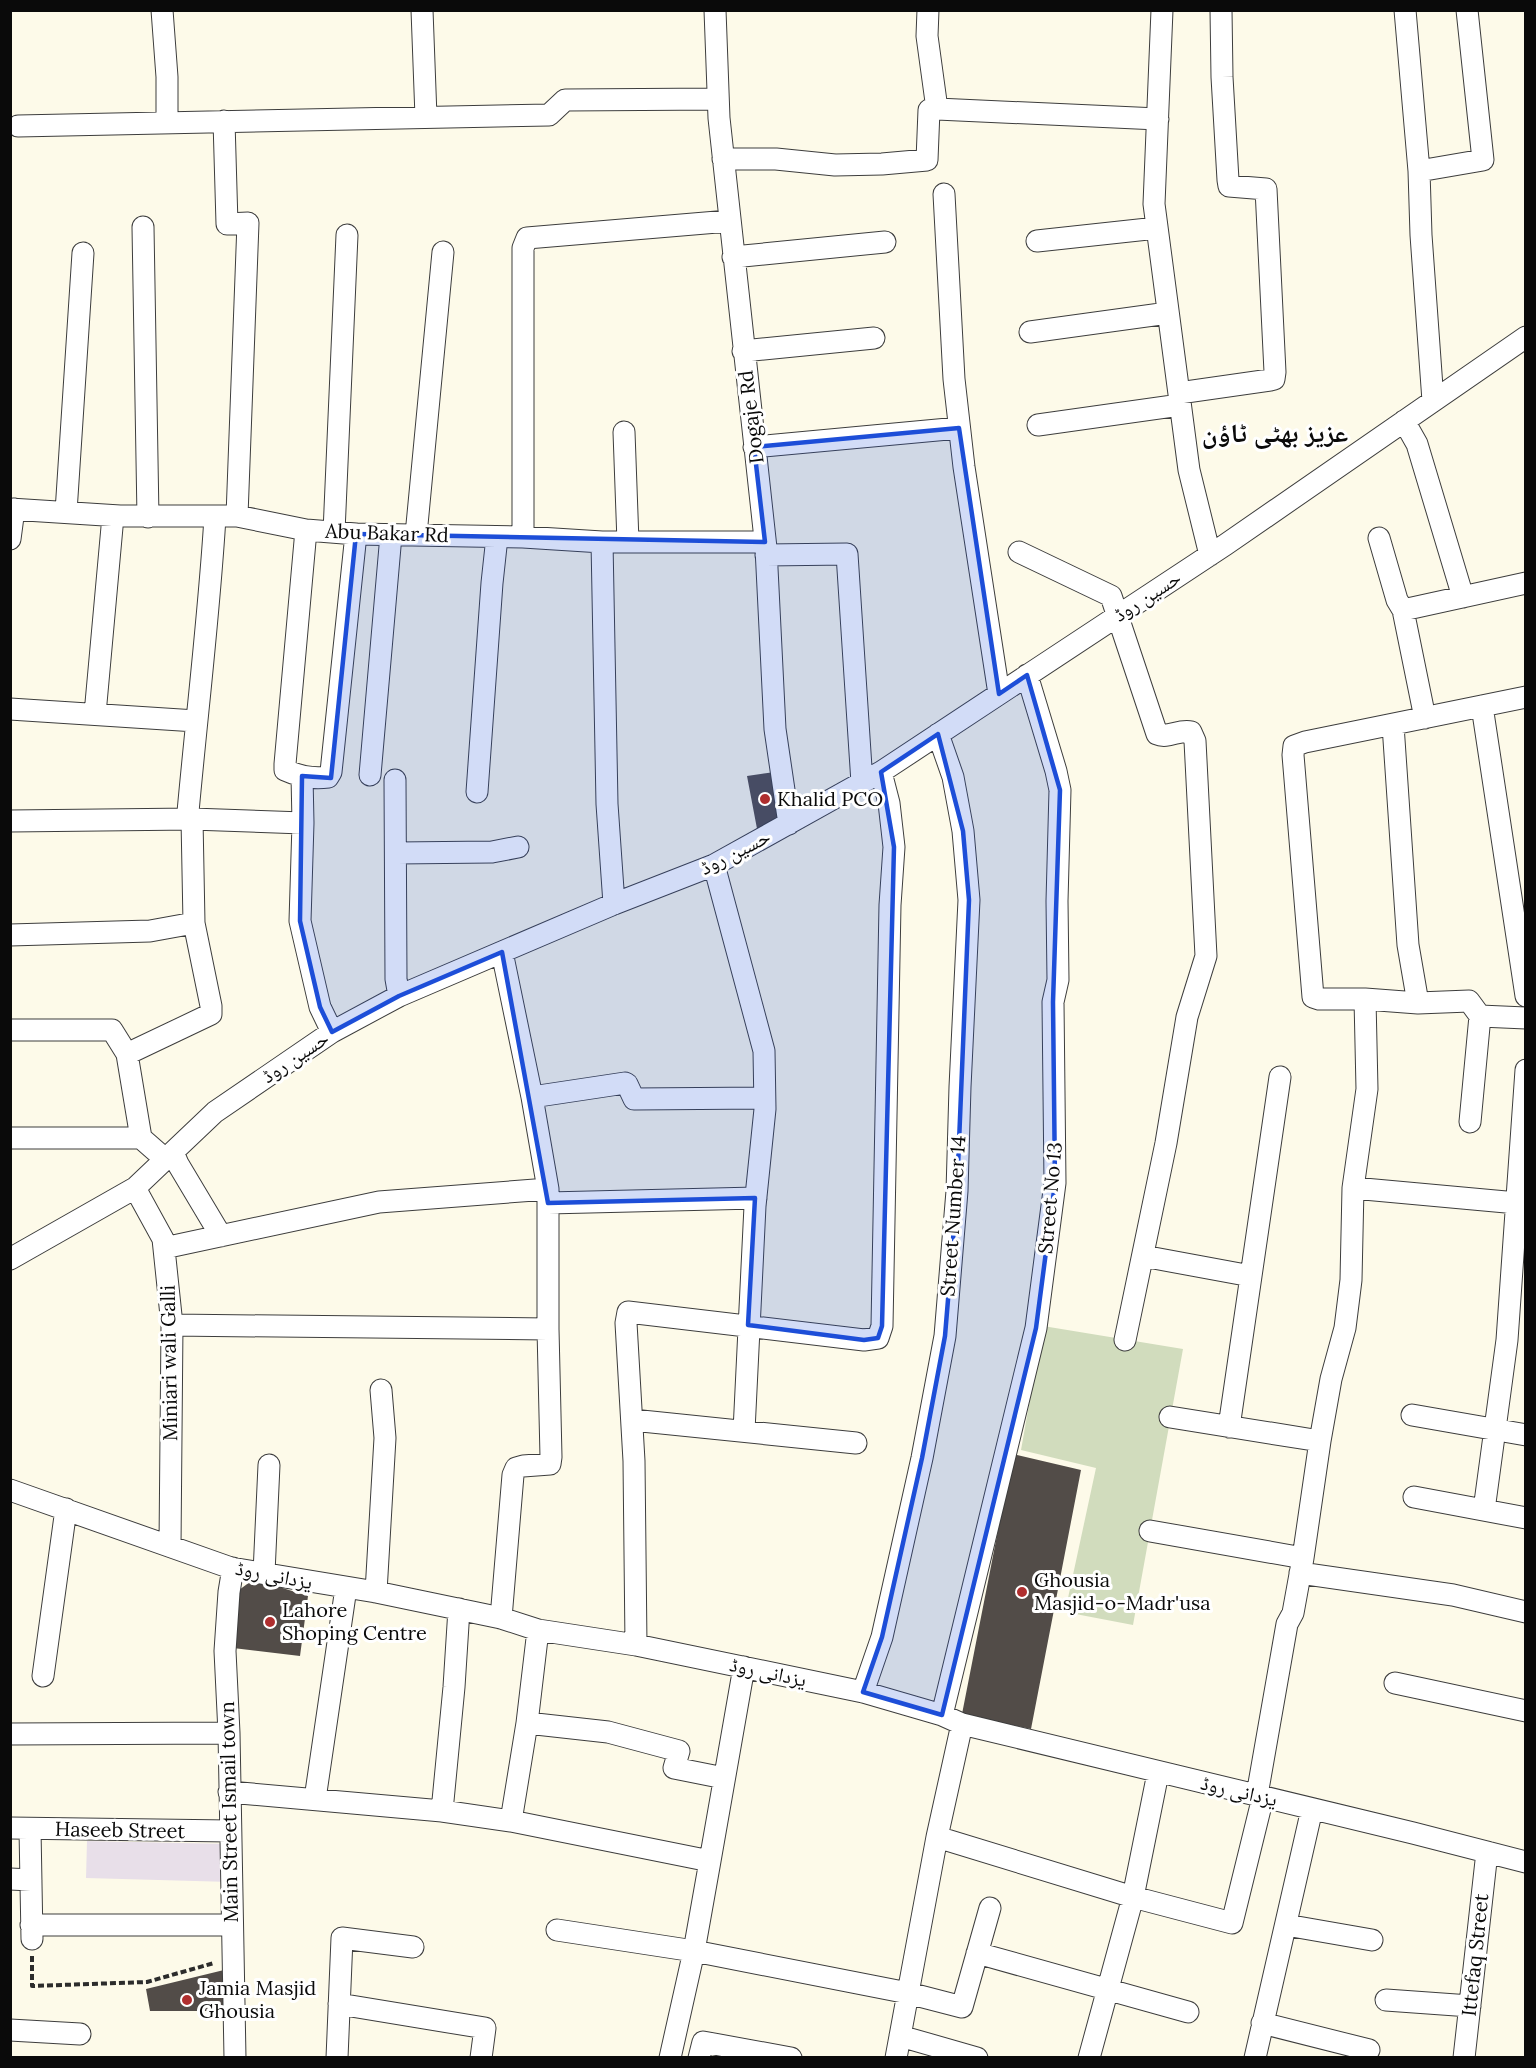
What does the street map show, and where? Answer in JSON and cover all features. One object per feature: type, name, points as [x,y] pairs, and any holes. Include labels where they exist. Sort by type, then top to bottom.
[{"type":"street","points":[[162,10],[167,77],[167,122]]},
{"type":"street","points":[[422,10],[426,117]]},
{"type":"street","name":"Dogaje Rd","points":[[715,10],[723,159],[765,548],[775,729],[789,824]]},
{"type":"street","points":[[928,10],[927,36],[937,109]]},
{"type":"street","points":[[1162,10],[1154,204],[1189,470],[1210,555]]},
{"type":"street","points":[[1038,425],[1274,379],[1266,189],[1229,186],[1222,77],[1221,10]]},
{"type":"street","points":[[1405,10],[1419,171],[1421,235],[1433,401]]},
{"type":"street","points":[[1419,171],[1483,160],[1467,10]]},
{"type":"street","points":[[18,126],[549,115],[565,100],[718,99]]},
{"type":"street","points":[[723,159],[776,159],[835,165],[927,160],[928,110],[937,109],[1158,120]]},
{"type":"street","points":[[224,121],[227,224],[248,224],[237,516]]},
{"type":"street","points":[[944,194],[954,379],[959,428],[999,694]]},
{"type":"street","points":[[523,537],[523,248],[526,238],[729,221]]},
{"type":"street","points":[[143,227],[148,516]]},
{"type":"street","points":[[1038,241],[1157,228]]},
{"type":"street","points":[[334,532],[347,235]]},
{"type":"street","points":[[733,257],[885,242]]},
{"type":"street","points":[[416,535],[443,252]]},
{"type":"street","points":[[66,512],[83,253]]},
{"type":"street","points":[[1030,332],[1168,313]]},
{"type":"street","name":"حسین روڈ","points":[[10,1259],[135,1188],[215,1112],[332,1032],[399,996],[614,904],[714,865],[881,772],[1210,555],[1526,337]]},
{"type":"street","points":[[743,351],[874,338]]},
{"type":"street","points":[[1404,421],[1417,444],[1463,597]]},
{"type":"street","points":[[754,447],[959,428]]},
{"type":"street","points":[[624,432],[628,542]]},
{"type":"street","points":[[10,539],[12,509]]},
{"type":"street","name":"Abu Bakar Rd","points":[[12,509],[113,516],[237,516],[306,530],[356,534],[523,537],[847,554],[862,783]]},
{"type":"street","points":[[95,714],[113,516]]},
{"type":"street","points":[[127,1054],[210,1014],[211,1006],[194,923],[192,819],[188,812],[211,594],[215,517]]},
{"type":"street","points":[[306,530],[285,770],[302,776],[323,778],[328,777],[331,772],[356,534]]},
{"type":"street","points":[[370,775],[391,535]]},
{"type":"street","points":[[477,792],[497,537]]},
{"type":"street","points":[[1379,538],[1397,600],[1403,610],[1425,718]]},
{"type":"street","points":[[602,542],[607,804],[614,904]]},
{"type":"street","points":[[1019,552],[1107,592],[1111,596],[1157,734],[1166,736],[1184,731],[1191,732],[1195,741],[1206,956],[1187,1017],[1166,1143],[1125,1340]]},
{"type":"street","points":[[1403,610],[1525,586]]},
{"type":"street","name":"Street No 13","points":[[942,1715],[1036,1328],[1055,1183],[1053,1002],[1058,980],[1057,901],[1060,790],[1027,675]]},
{"type":"street","points":[[1470,1122],[1480,1016],[1469,1001],[1418,1003],[1313,997],[1294,746],[1526,698]]},
{"type":"street","points":[[1482,706],[1526,996]]},
{"type":"street","points":[[10,709],[196,722]]},
{"type":"street","points":[[1393,725],[1408,945],[1418,1003]]},
{"type":"street","name":"Street Number 14","points":[[863,1692],[882,1637],[922,1458],[943,1347],[957,1191],[969,900],[963,831],[953,777],[938,734]]},
{"type":"street","points":[[636,1645],[632,1419],[626,1323],[628,1312],[864,1340],[878,1338],[882,1326],[889,917],[894,847],[889,803],[881,772]]},
{"type":"street","points":[[302,776],[300,921],[320,1006],[332,1032]]},
{"type":"street","points":[[395,780],[396,979],[399,996]]},
{"type":"street","points":[[10,821],[192,819],[303,823]]},
{"type":"street","points":[[397,853],[492,852],[518,847]]},
{"type":"street","points":[[714,865],[764,1051],[764,1098],[748,1325],[744,1431]]},
{"type":"street","points":[[10,935],[150,931],[194,923]]},
{"type":"street","points":[[501,1618],[513,1476],[516,1468],[550,1464],[551,1457],[548,1196],[532,1097],[502,952]]},
{"type":"street","points":[[937,1837],[1133,1897],[1232,1923],[1260,1796],[1287,1624],[1293,1613],[1302,1566],[1331,1379],[1346,1328],[1351,1280],[1353,1188],[1367,1089],[1365,999]]},
{"type":"street","points":[[1480,1016],[1526,1018]]},
{"type":"street","points":[[10,1030],[112,1030],[127,1054],[141,1138]]},
{"type":"street","points":[[1484,1510],[1507,1340],[1526,1070]]},
{"type":"street","points":[[1229,1427],[1280,1077]]},
{"type":"street","points":[[532,1097],[625,1083],[634,1099],[764,1098]]},
{"type":"street","points":[[10,1138],[141,1138],[169,1155],[221,1236]]},
{"type":"street","name":"Miniari wali Galli","points":[[135,1188],[164,1239],[172,1325],[170,1546]]},
{"type":"street","points":[[1353,1188],[1517,1203]]},
{"type":"street","points":[[164,1248],[380,1202],[548,1196],[756,1198]]},
{"type":"street","points":[[1143,1256],[1251,1276]]},
{"type":"street","points":[[172,1325],[548,1329]]},
{"type":"street","points":[[376,1592],[385,1438],[381,1390]]},
{"type":"street","points":[[1412,1415],[1526,1435]]},
{"type":"street","points":[[1170,1418],[1320,1441]]},
{"type":"street","points":[[632,1419],[855,1443]]},
{"type":"street","points":[[264,1573],[269,1465]]},
{"type":"street","name":"یزدانی روڈ","points":[[10,1490],[233,1568],[376,1592],[501,1618],[538,1630],[636,1645],[863,1692],[942,1715],[962,1724],[1526,1862]]},
{"type":"street","points":[[1414,1497],[1526,1518]]},
{"type":"street","points":[[43,1676],[66,1509]]},
{"type":"street","points":[[1150,1531],[1302,1566],[1453,1595],[1526,1612]]},
{"type":"street","name":"Main Street Ismail town","points":[[233,1568],[225,1650],[229,1733],[235,2058]]},
{"type":"street","points":[[315,1799],[346,1588]]},
{"type":"street","points":[[442,1811],[459,1609]]},
{"type":"street","points":[[511,1821],[527,1723],[538,1630]]},
{"type":"street","points":[[676,2056],[744,1667]]},
{"type":"street","points":[[1395,1683],[1526,1711]]},
{"type":"street","points":[[527,1723],[608,1732],[679,1751],[674,1768],[724,1778]]},
{"type":"street","points":[[896,2058],[937,1837],[962,1724]]},
{"type":"street","points":[[10,1734],[229,1733]]},
{"type":"street","points":[[1089,2058],[1133,1897],[1158,1773]]},
{"type":"street","points":[[229,1792],[442,1811],[511,1821],[710,1860]]},
{"type":"street","points":[[1255,2058],[1312,1809]]},
{"type":"street","points":[[20,1828],[21,1879],[32,1932],[231,1925]]},
{"type":"street","name":"Haseeb Street","points":[[20,1828],[230,1832]]},
{"type":"street","name":"Ittefaq Street","points":[[1464,2058],[1486,1852]]},
{"type":"street","points":[[557,1930],[694,1951],[908,1993],[962,2007],[990,1908]]},
{"type":"street","points":[[1286,1925],[1372,1940]]},
{"type":"street","points":[[337,2058],[342,1938],[413,1947]]},
{"type":"street","points":[[977,1953],[1188,2012]]},
{"type":"street","points":[[1386,2000],[1470,2006]]},
{"type":"street","points":[[339,2004],[485,2028],[481,2058]]},
{"type":"street","points":[[1262,2023],[1369,2050]]},
{"type":"street","points":[[10,2030],[80,2034]]},
{"type":"street","points":[[900,2036],[976,2058]]},
{"type":"street","points":[[699,2058],[703,2042],[791,2058]]},
{"type":"path","points":[[32,1932],[32,1986],[147,1982],[232,1958]]},
{"type":"highlighted area","points":[[959,428],[999,694],[1027,675],[1060,790],[1053,1002],[1055,1183],[1036,1328],[942,1715],[863,1692],[882,1637],[922,1458],[945,1336],[957,1191],[969,900],[963,831],[938,734],[881,772],[894,847],[882,1326],[878,1338],[864,1340],[748,1325],[755,1198],[548,1203],[502,952],[399,996],[332,1032],[320,1007],[300,921],[302,776],[331,778],[356,534],[765,542],[754,447]]},
{"type":"shaded area","points":[[87,1841],[230,1844],[231,1882],[86,1878]]},
{"type":"green space","points":[[1043,1326],[1183,1349],[1133,1625],[1065,1612],[1096,1468],[1021,1450]]},
{"type":"building","name":"Khalid PCO","points":[[775,772],[784,822],[758,834],[747,776]]},
{"type":"building","name":"Ghousia Masjid-o-Madr'usa","points":[[1013,1454],[1081,1470],[1031,1729],[962,1714]]},
{"type":"building","name":"Lahore Shoping Centre","points":[[254,1579],[308,1596],[300,1656],[233,1648],[239,1590]]},
{"type":"building","name":"Jamia Masjid Ghousia","points":[[224,1970],[226,2011],[150,2011],[146,1989]]},
{"type":"place","name":"Khalid PCO","points":[[765,799]]},
{"type":"place","name":"Ghousia Masjid-o-Madr'usa","points":[[1022,1592]]},
{"type":"place","name":"Lahore Shoping Centre","points":[[270,1622]]},
{"type":"place","name":"Jamia Masjid Ghousia","points":[[187,2000]]},
{"type":"district","name":"عزیز بھٹی ٹاؤن","points":[[1275,433]]}]
